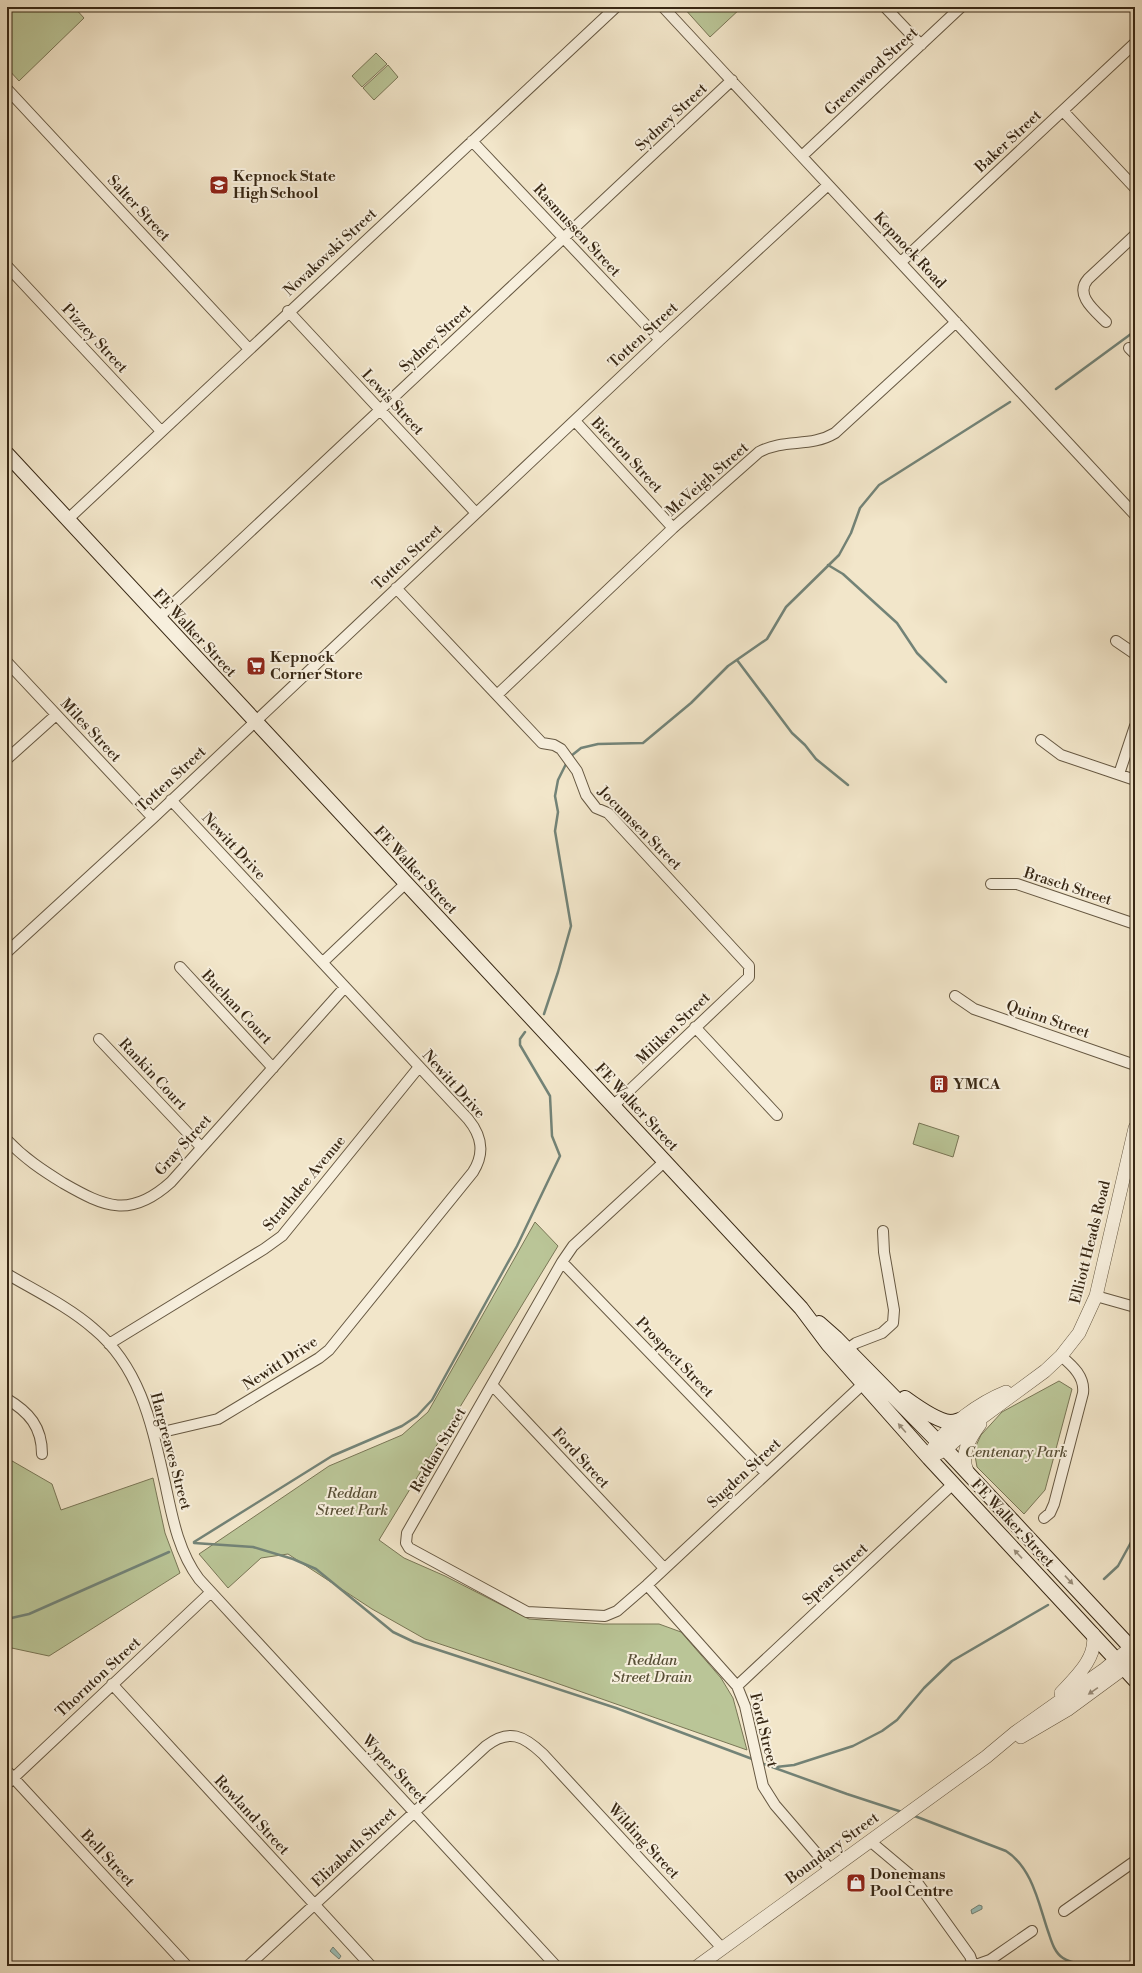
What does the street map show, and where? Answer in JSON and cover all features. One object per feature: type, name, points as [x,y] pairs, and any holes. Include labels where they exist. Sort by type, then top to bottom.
[{"type":"main road","name":"FE Walker Street","points":[[7,454],[405,884],[843,1352],[863,1384],[928,1458],[1093,1634],[1129,1655]]},
{"type":"main road","name":"FE Walker Street","points":[[843,1352],[864,1365],[967,1471],[1129,1655]]},
{"type":"main road","points":[[864,1365],[925,1411],[947,1421],[952,1422],[963,1419]]},
{"type":"main road","points":[[1129,1655],[1135,1680]]},
{"type":"street","name":"Novakovski Street","points":[[67,520],[288,311],[616,7]]},
{"type":"street","name":"Kepnock Road","points":[[663,7],[1135,515]]},
{"type":"street","points":[[885,7],[920,45]]},
{"type":"street","name":"Greenwood Street","points":[[802,156],[961,7]]},
{"type":"street","name":"Baker Street","points":[[901,262],[1135,43]]},
{"type":"street","name":"Sydney Street","points":[[158,618],[732,80]]},
{"type":"street","name":"Salter Street","points":[[7,89],[249,349]]},
{"type":"street","points":[[1063,111],[1135,188]]},
{"type":"street","name":"Rasmussen Street","points":[[472,141],[660,340]]},
{"type":"street","name":"Totten Street","points":[[7,952],[153,818],[660,340],[828,185]]},
{"type":"street","points":[[1106,322],[1080,292],[1088,279],[1135,235]]},
{"type":"street","name":"Pizzey Street","points":[[7,266],[161,431]]},
{"type":"street","name":"Lewis Street","points":[[288,311],[476,513]]},
{"type":"street","name":"McVeigh Street","points":[[496,695],[673,528],[759,452],[769,446],[824,440],[835,433],[956,322]]},
{"type":"street","name":"Bierton Street","points":[[575,421],[673,528]]},
{"type":"street","name":"Jocumsen Street","points":[[396,588],[542,743],[554,745],[561,749],[576,771],[584,792],[595,807],[608,813],[747,962],[750,970]]},
{"type":"street","points":[[1116,641],[1135,654]]},
{"type":"street","name":"Miles Street","points":[[7,662],[153,818]]},
{"type":"street","points":[[7,760],[56,715]]},
{"type":"street","points":[[1119,774],[1135,726]]},
{"type":"street","points":[[1041,740],[1061,755],[1135,780]]},
{"type":"street","name":"Newitt Drive","points":[[154,1434],[218,1419],[319,1358],[329,1350],[473,1172],[478,1164],[482,1146],[475,1127],[171,800]]},
{"type":"street","points":[[323,962],[405,884]]},
{"type":"street","name":"Brasch Street","points":[[991,884],[1017,884],[1135,924]]},
{"type":"street","name":"Buchan Court","points":[[180,967],[273,1068]]},
{"type":"street","name":"Miliken Street","points":[[613,1106],[749,977],[750,970]]},
{"type":"street","name":"Gray Street","points":[[7,1140],[23,1157],[35,1166],[95,1201],[118,1206],[146,1200],[162,1190],[345,987]]},
{"type":"street","name":"Quinn Street","points":[[955,996],[974,1009],[1135,1065]]},
{"type":"street","points":[[695,1027],[777,1115]]},
{"type":"street","name":"Rankin Court","points":[[99,1039],[201,1147]]},
{"type":"street","name":"Strathdee Avenue","points":[[109,1344],[264,1249],[282,1236],[419,1067]]},
{"type":"street","name":"Elliott Heads Road","points":[[928,1458],[942,1445],[1045,1371],[1061,1356],[1079,1333],[1096,1296],[1135,1128]]},
{"type":"street","name":"Reddan Street","points":[[647,1586],[617,1610],[605,1616],[534,1614],[521,1609],[409,1548],[406,1543],[407,1533],[562,1262],[573,1246],[664,1162]]},
{"type":"street","points":[[843,1352],[882,1333],[893,1323],[894,1310],[884,1252],[883,1231]]},
{"type":"street","name":"Prospect Street","points":[[562,1262],[766,1473]]},
{"type":"street","name":"Hargreaves Street","points":[[7,1274],[81,1318],[95,1329],[128,1368],[138,1386],[154,1434],[180,1545],[190,1566],[211,1592]]},
{"type":"street","points":[[1096,1296],[1135,1308]]},
{"type":"street","points":[[1044,1518],[1050,1513],[1054,1504],[1083,1393],[1083,1382],[1080,1375],[1071,1364],[1061,1356]]},
{"type":"street","name":"Elliott Heads Road","points":[[942,1445],[963,1419],[989,1399],[1028,1383]]},
{"type":"street","name":"Sugden Street","points":[[647,1586],[664,1568],[863,1384]]},
{"type":"street","name":"Ford Street","points":[[492,1386],[664,1568]]},
{"type":"street","points":[[7,1399],[26,1412],[32,1419],[40,1436],[42,1454]]},
{"type":"street","points":[[967,1471],[963,1460],[965,1450],[978,1427],[992,1409]]},
{"type":"street","name":"Spear Street","points":[[738,1686],[953,1484]]},
{"type":"street","name":"Ford Street","points":[[647,1586],[738,1686],[745,1706],[763,1786],[768,1795],[830,1869]]},
{"type":"street","name":"Thornton Street","points":[[9,1778],[211,1592]]},
{"type":"street","name":"Wyper Street","points":[[211,1592],[556,1966]]},
{"type":"street","points":[[1040,1714],[1069,1685],[1088,1660],[1094,1648],[1093,1634]]},
{"type":"street","name":"Boundary Street","points":[[698,1966],[986,1757],[1040,1714],[1129,1655]]},
{"type":"street","name":"Boundary Street","points":[[986,1757],[1067,1710],[1129,1655]]},
{"type":"street","name":"Rowland Street","points":[[112,1684],[371,1966]]},
{"type":"street","name":"Elizabeth Street","points":[[248,1966],[486,1746],[499,1737],[506,1735],[520,1737],[543,1754]]},
{"type":"street","name":"Wilding Street","points":[[543,1754],[722,1948]]},
{"type":"street","name":"Bell Street","points":[[9,1778],[187,1966]]},
{"type":"street","points":[[870,1841],[914,1878],[970,1956],[973,1966],[990,1960],[1032,1931]]},
{"type":"street","points":[[1064,1911],[1135,1860]]},
{"type":"green space","points":[[7,7],[74,7],[84,18],[19,81],[7,68]]},
{"type":"green space","points":[[683,7],[742,7],[710,37]]},
{"type":"green space","points":[[376,53],[387,64],[362,87],[352,76]]},
{"type":"green space","points":[[388,65],[398,77],[374,100],[363,88]]},
{"type":"green space","points":[[919,1123],[959,1136],[953,1157],[913,1144]]},
{"type":"green space","points":[[535,1222],[558,1246],[379,1540],[404,1558],[445,1576],[529,1619],[603,1624],[659,1624],[681,1632],[721,1678],[733,1698],[747,1750],[542,1678],[425,1639],[372,1609],[288,1554],[261,1558],[228,1588],[199,1554],[329,1466],[402,1435],[428,1412]]},
{"type":"green space","name":"Centenary Park","points":[[1059,1381],[1072,1389],[1045,1490],[1024,1514],[977,1467],[974,1450],[981,1435],[1002,1412]]},
{"type":"green space","points":[[7,1458],[52,1484],[61,1510],[153,1478],[165,1533],[180,1573],[49,1656],[7,1647]]},
{"type":"water","points":[[979,1905],[982,1906],[982,1909],[972,1914],[971,1910]]},
{"type":"water","points":[[333,1947],[341,1956],[339,1959],[330,1951]]},
{"type":"waterway","points":[[1056,389],[1135,331]]},
{"type":"waterway","points":[[571,756],[581,748],[598,744],[643,743],[691,703],[728,666],[767,639],[786,607],[839,555],[851,533],[860,508],[879,485],[1010,402]]},
{"type":"waterway","points":[[828,565],[843,574],[897,623],[917,653],[946,682]]},
{"type":"waterway","points":[[737,660],[792,733],[805,745],[816,759],[848,785]]},
{"type":"waterway","points":[[544,1014],[571,926],[555,831],[558,812],[555,796],[558,780],[567,762]]},
{"type":"waterway","points":[[194,1542],[332,1456],[402,1426],[417,1416],[432,1400],[517,1246],[560,1156],[552,1136],[550,1096],[520,1045],[520,1039],[525,1032]]},
{"type":"waterway","points":[[1104,1579],[1118,1566],[1135,1535]]},
{"type":"waterway","points":[[194,1543],[253,1547],[293,1559],[316,1569],[393,1632],[414,1642],[616,1708],[755,1760]]},
{"type":"waterway","points":[[7,1619],[29,1614],[169,1552]]},
{"type":"waterway","points":[[776,1767],[794,1765],[853,1746],[882,1731],[897,1720],[924,1688],[952,1661],[1048,1605]]},
{"type":"waterway","points":[[761,1763],[902,1812]]},
{"type":"waterway","points":[[912,1815],[1006,1851],[1015,1858],[1023,1867],[1034,1888],[1051,1941],[1056,1951],[1066,1960],[1090,1966]]},
{"type":"place","name":"Kepnock State High School","points":[[219,185]]},
{"type":"place","name":"Kepnock Corner Store","points":[[256,666]]},
{"type":"place","name":"YMCA","points":[[939,1084]]},
{"type":"place","name":"Donemans Pool Centre","points":[[856,1883]]},
{"type":"park label","name":"Reddan Street Park","points":[[352,1502]]},
{"type":"park label","name":"Reddan Street Drain","points":[[652,1668]]}]
